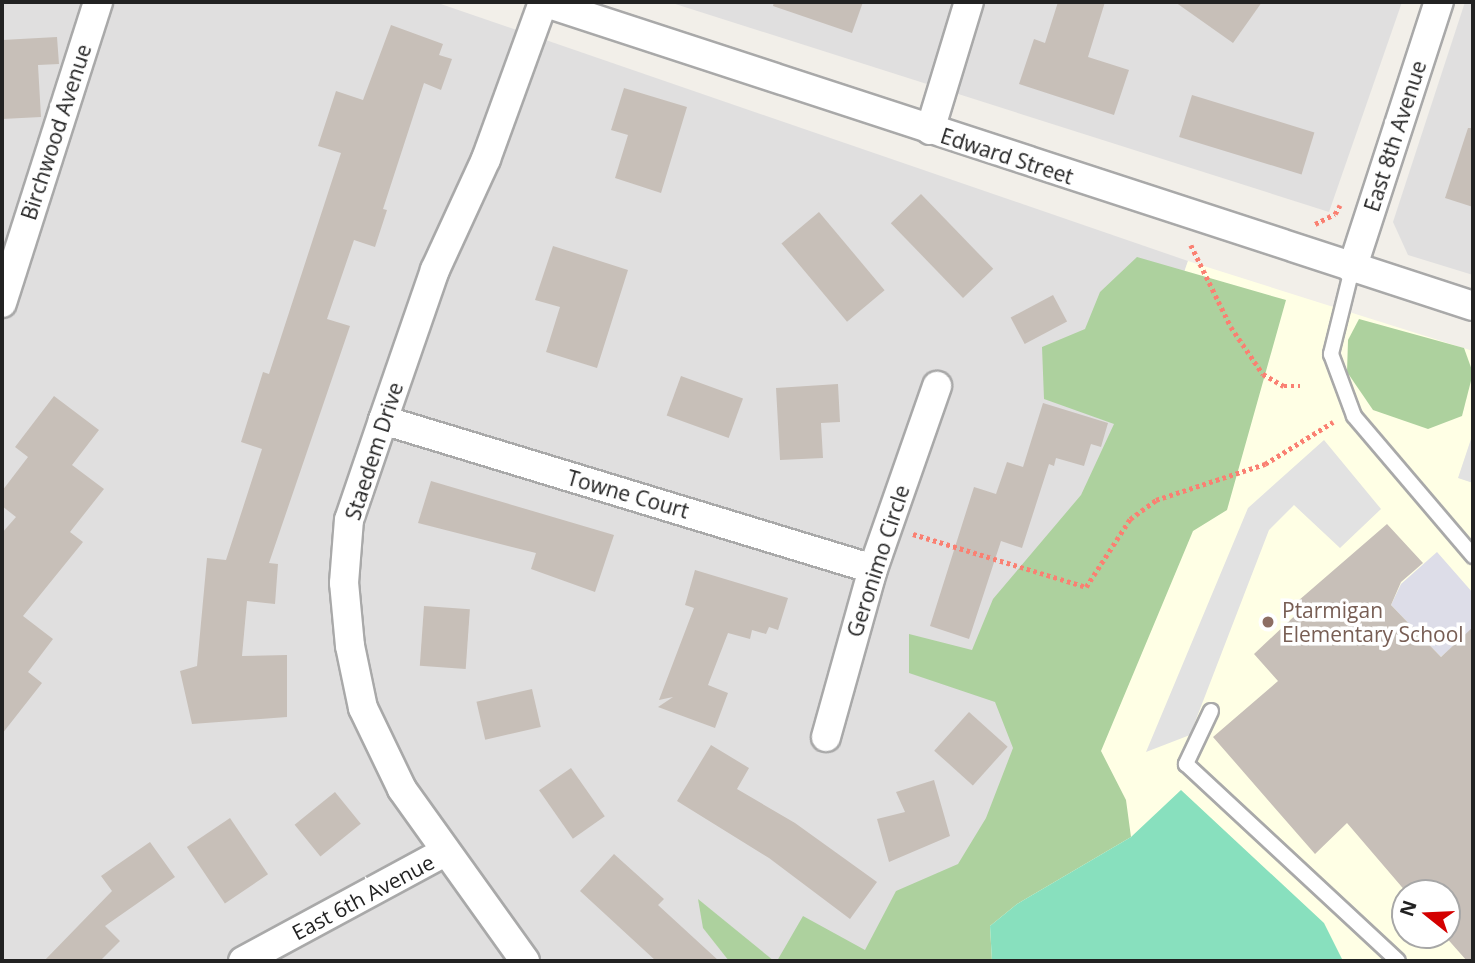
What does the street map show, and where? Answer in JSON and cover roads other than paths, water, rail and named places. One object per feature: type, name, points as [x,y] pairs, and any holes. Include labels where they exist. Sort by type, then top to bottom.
[{"type":"street","name":"Birchwood Avenue","points":[[2,303],[98,2]]},
{"type":"street","name":"Edward Street","points":[[543,2],[1352,269],[1473,306]]},
{"type":"street","name":"Staedem Drive","points":[[525,961],[402,789],[363,708],[350,646],[344,583],[349,520],[383,420],[435,270],[486,159],[543,2]]},
{"type":"street","points":[[930,130],[969,2]]},
{"type":"street","name":"East 8th Avenue","points":[[1352,269],[1438,2]]},
{"type":"street","name":"Geronimo Circle","points":[[825,737],[873,569],[937,386]]},
{"type":"street","name":"Towne Court","points":[[383,420],[873,569]]},
{"type":"street","name":"East 6th Avenue","points":[[243,961],[445,852]]},
{"type":"lane","points":[[1352,269],[1331,354],[1352,411],[1473,556]]},
{"type":"lane","points":[[1211,711],[1186,764],[1398,961]]},
{"type":"place","name":"Ptarmigan Elementary School","points":[[1268,622]]}]
